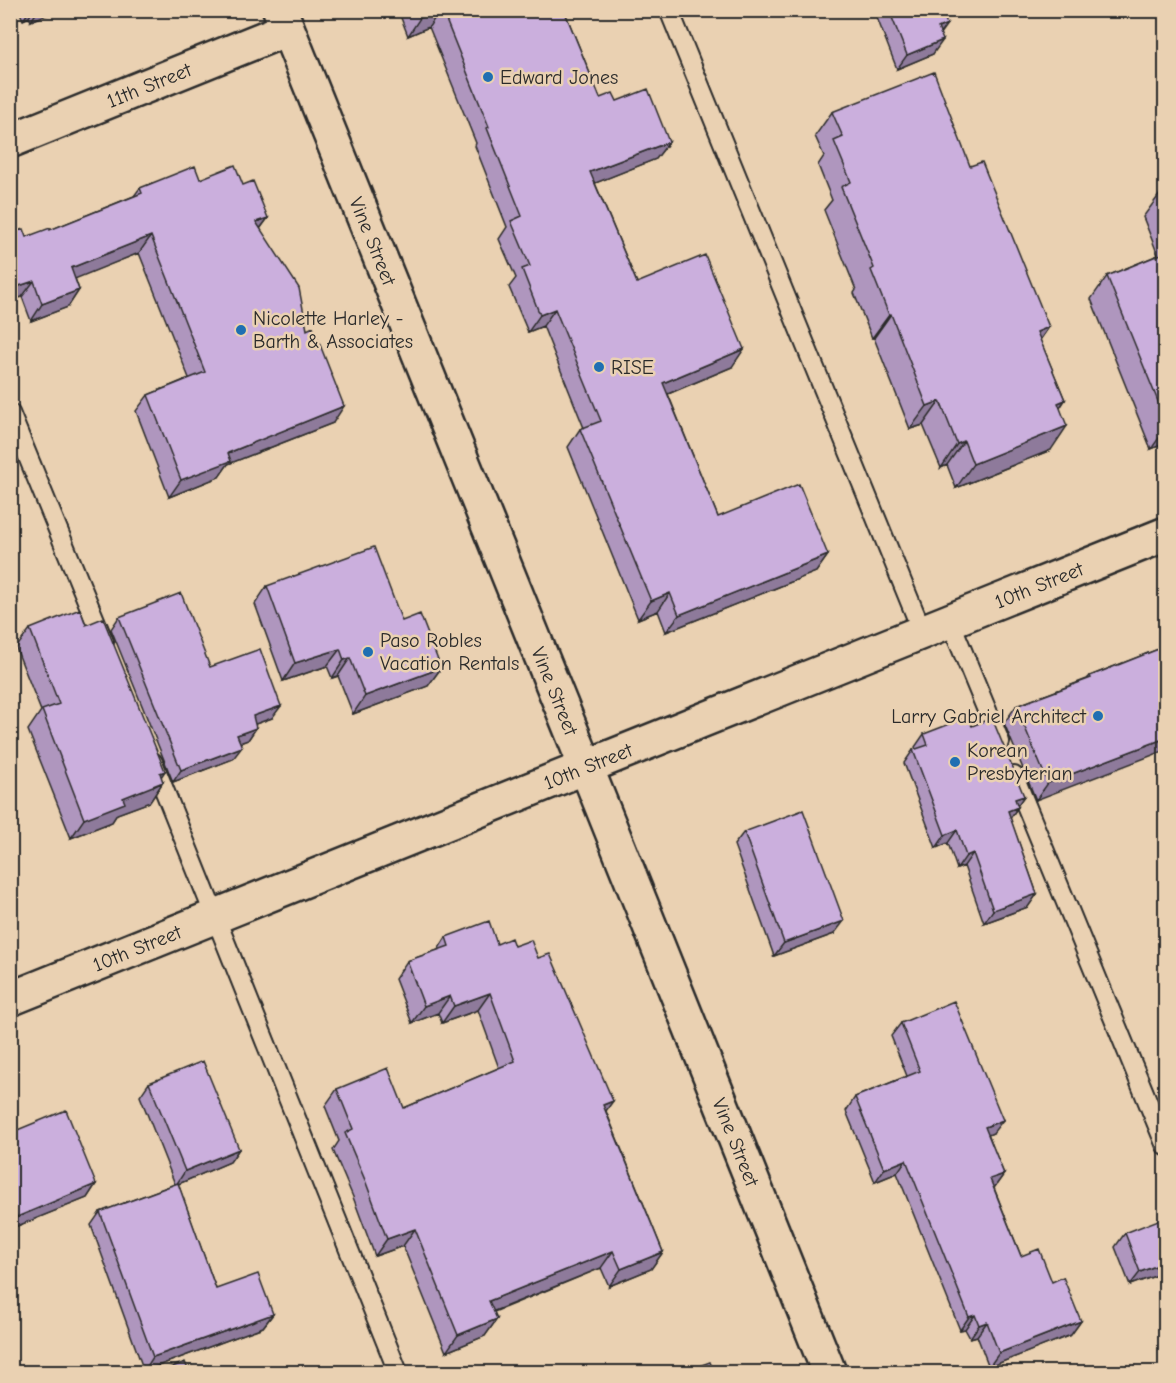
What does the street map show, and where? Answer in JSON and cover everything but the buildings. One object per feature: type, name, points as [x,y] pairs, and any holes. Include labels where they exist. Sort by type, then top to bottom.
[{"type":"street","name":"11th Street","points":[[10,141],[283,20]]},
{"type":"street","name":"Vine Street","points":[[283,20],[829,1372]]},
{"type":"street","name":"10th Street","points":[[10,999],[1166,534]]},
{"type":"lane","points":[[669,10],[936,626],[1166,1146]]},
{"type":"lane","points":[[10,413],[108,654]]},
{"type":"lane","points":[[144,741],[398,1372]]},
{"type":"place","name":"Edward Jones","points":[[488,77]]},
{"type":"place","name":"Nicolette Harley - Barth & Associates","points":[[241,330]]},
{"type":"place","name":"RISE","points":[[599,367]]},
{"type":"place","name":"Paso Robles Vacation Rentals","points":[[368,652]]},
{"type":"place","name":"Larry Gabriel Architect","points":[[1098,716]]},
{"type":"place","name":"Korean Presbyterian","points":[[955,762]]}]
